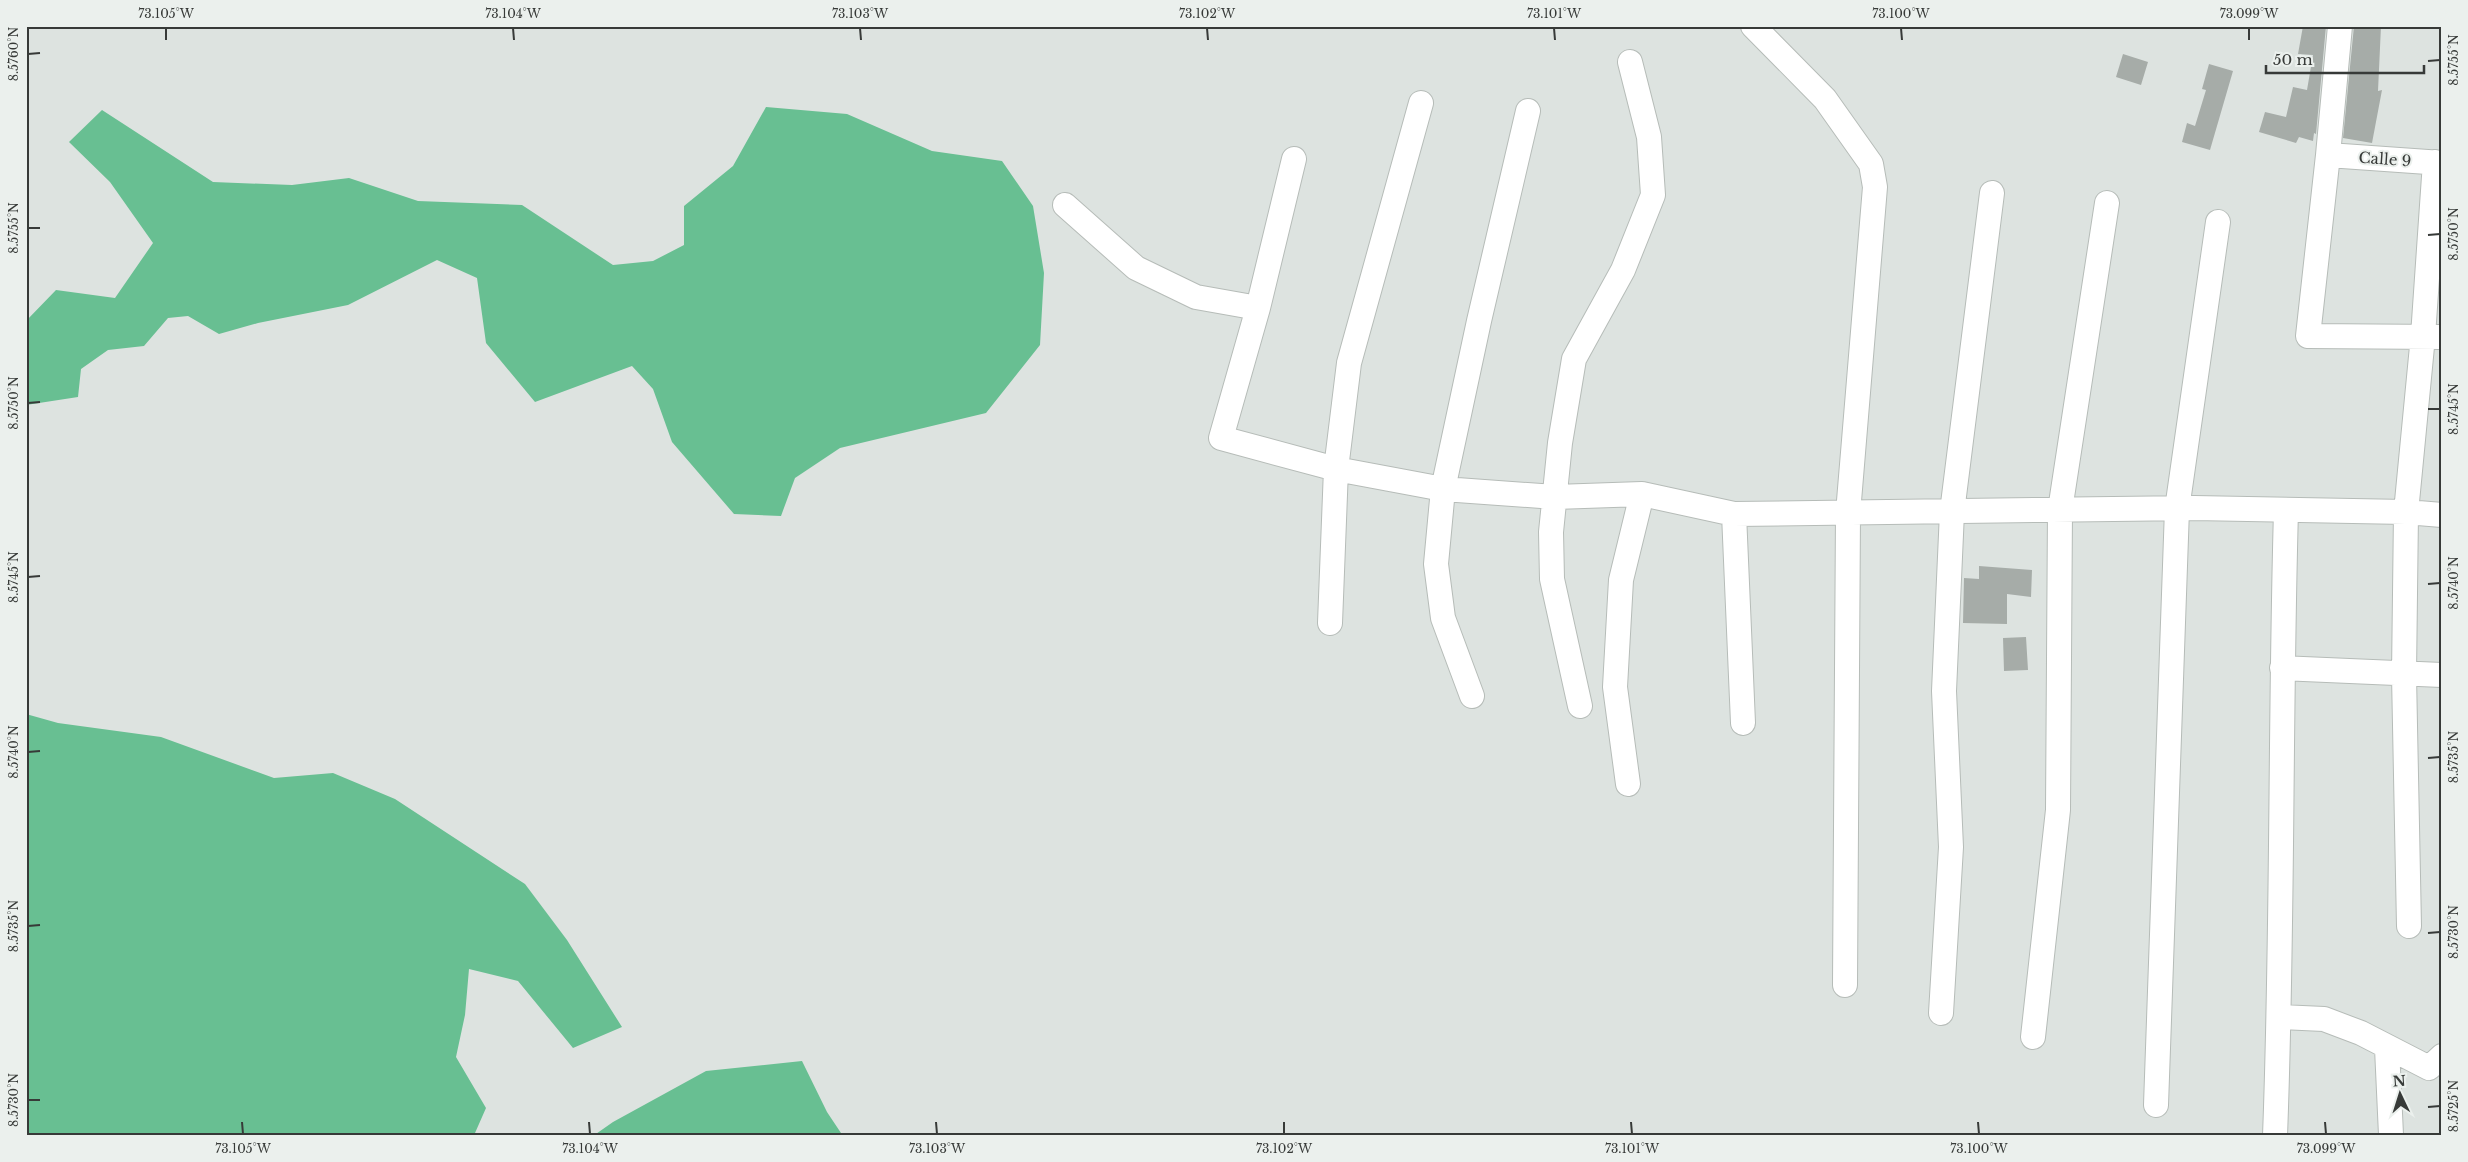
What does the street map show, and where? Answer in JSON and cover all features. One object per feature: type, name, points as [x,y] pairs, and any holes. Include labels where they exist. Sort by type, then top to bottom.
[{"type":"street","points":[[1753,26],[1825,99],[1871,164],[1875,186],[1848,513],[1845,985]]},
{"type":"street","points":[[2340,26],[2308,336],[2432,336]]},
{"type":"street","points":[[1580,706],[1552,579],[1551,532],[1560,442],[1574,359],[1623,270],[1653,195],[1649,137],[1630,62]]},
{"type":"street","points":[[1330,623],[1336,469],[1349,363],[1421,104]]},
{"type":"street","points":[[1472,696],[1443,618],[1436,564],[1444,489],[1479,320],[1528,111]]},
{"type":"street","name":"Calle 9","points":[[2328,156],[2438,163]]},
{"type":"street","points":[[1294,159],[1258,308],[1220,438],[1336,469],[1444,489],[1555,497],[1642,494],[1734,514],[2177,508],[2406,512],[2442,515]]},
{"type":"street","points":[[2409,926],[2404,675],[2406,512],[2432,336],[2438,163]]},
{"type":"street","points":[[1941,1013],[1952,847],[1944,691],[1952,512],[1992,193]]},
{"type":"street","points":[[2033,1037],[2058,810],[2060,510],[2107,203]]},
{"type":"street","points":[[1065,205],[1136,268],[1196,297],[1258,308]]},
{"type":"street","points":[[2156,1105],[2177,508],[2218,222]]},
{"type":"street","points":[[1628,784],[1615,687],[1621,580],[1642,494]]},
{"type":"street","points":[[2275,1136],[2280,1016],[2282,668],[2286,511]]},
{"type":"street","points":[[1734,514],[1744,723]]},
{"type":"street","points":[[2282,668],[2404,675],[2442,675]]},
{"type":"street","points":[[2280,1016],[2324,1019],[2361,1033],[2429,1068],[2442,1056]]},
{"type":"street","points":[[2387,1048],[2391,1135]]},
{"type":"green space","points":[[766,107],[847,114],[932,151],[1002,161],[1033,206],[1044,273],[1040,345],[986,413],[840,448],[795,478],[781,516],[734,514],[672,442],[653,389],[632,366],[535,402],[486,343],[477,278],[437,260],[348,305],[258,323],[219,334],[188,316],[168,318],[144,346],[108,350],[81,369],[78,397],[26,405],[26,321],[56,290],[115,298],[153,243],[110,182],[69,142],[102,110],[213,182],[292,185],[349,178],[418,201],[522,205],[613,265],[653,261],[684,245],[684,206],[733,166]]},
{"type":"green space","points":[[26,714],[58,723],[161,737],[274,778],[333,773],[395,799],[525,884],[567,940],[622,1027],[573,1048],[518,981],[469,969],[465,1015],[456,1057],[486,1108],[475,1133],[479,1136],[26,1136]]},
{"type":"green space","points":[[802,1061],[827,1112],[843,1136],[593,1136],[613,1122],[706,1071]]},
{"type":"building","points":[[2303,26],[2326,26],[2316,134],[2314,133],[2313,141],[2299,137],[2296,143],[2259,132],[2265,112],[2286,117],[2293,87],[2307,90],[2313,55],[2298,54]]},
{"type":"building","points":[[2354,26],[2381,26],[2378,91],[2382,90],[2372,143],[2343,138]]},
{"type":"building","points":[[2123,54],[2148,62],[2141,85],[2116,77]]},
{"type":"building","points":[[2209,64],[2233,71],[2210,150],[2182,142],[2187,123],[2195,126],[2206,90],[2202,89]]},
{"type":"building","points":[[1979,566],[2032,570],[2031,597],[2007,594],[2007,624],[1963,623],[1964,578],[1979,579]]},
{"type":"building","points":[[2026,637],[2028,670],[2004,671],[2003,638]]}]
